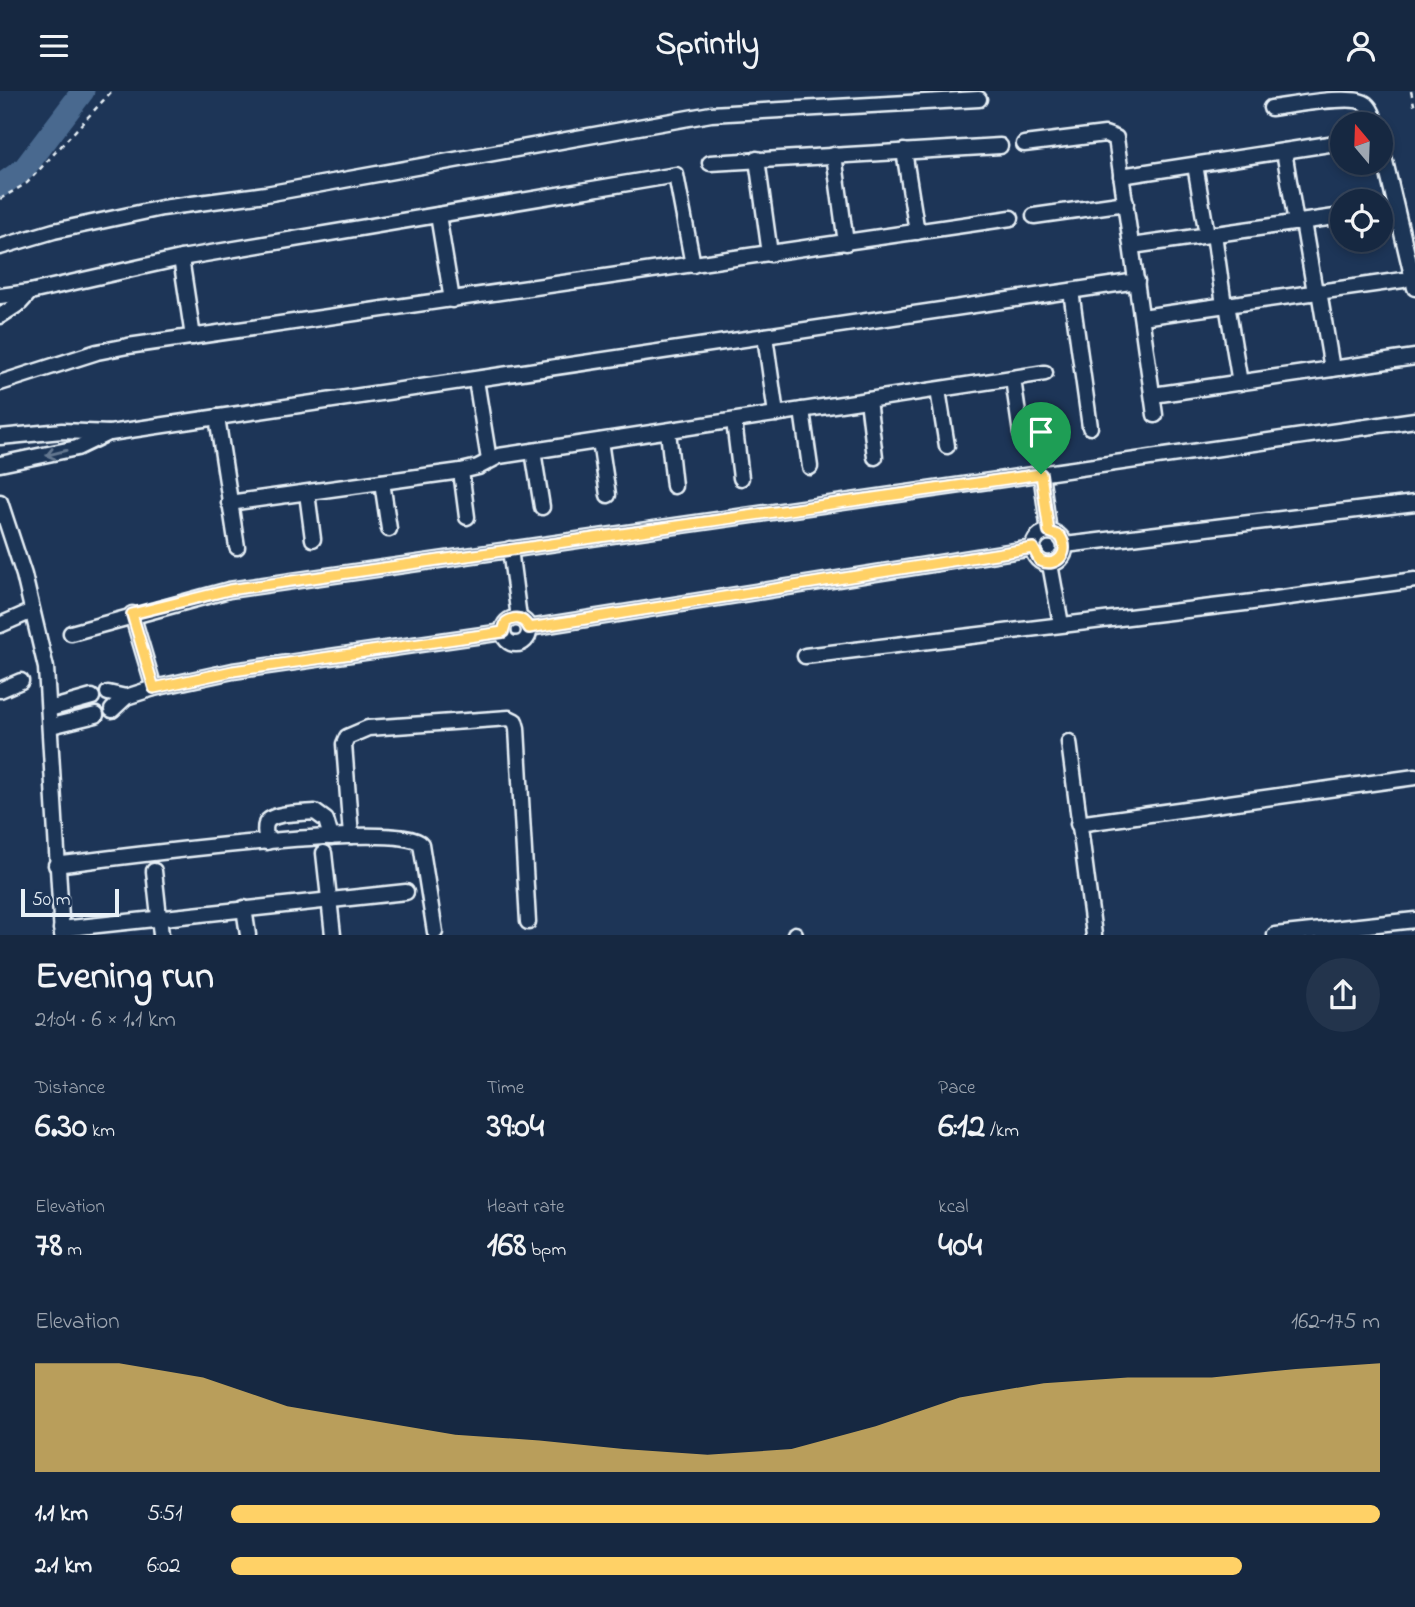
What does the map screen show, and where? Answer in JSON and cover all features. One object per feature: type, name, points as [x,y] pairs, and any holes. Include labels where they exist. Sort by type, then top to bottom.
[{"type":"street","points":[[0,247],[54,231],[162,208],[266,194],[712,114],[979,99]]},
{"type":"street","points":[[1271,108],[1347,100],[1367,104],[1371,112]]},
{"type":"street","points":[[1024,144],[1105,134],[1115,138],[1156,415]]},
{"type":"street","points":[[1121,176],[1330,144]]},
{"type":"street","points":[[710,163],[1000,146]]},
{"type":"street","points":[[904,151],[917,232]]},
{"type":"street","points":[[1284,151],[1317,291],[1332,369]]},
{"type":"street","points":[[834,155],[846,243]]},
{"type":"street","points":[[757,159],[770,254]]},
{"type":"street","points":[[1195,165],[1240,383]]},
{"type":"street","points":[[0,296],[30,292],[181,258],[676,175],[693,265]]},
{"type":"street","points":[[1142,317],[1317,291],[1409,284],[1387,175]]},
{"type":"street","points":[[1034,216],[1126,203]]},
{"type":"street","points":[[438,215],[452,300]]},
{"type":"street","points":[[0,383],[97,352],[1011,218]]},
{"type":"street","points":[[1132,246],[1330,218]]},
{"type":"street","points":[[181,258],[193,337]]},
{"type":"street","points":[[0,437],[62,431],[110,433],[1137,281]]},
{"type":"street","points":[[1072,291],[1090,427]]},
{"type":"street","points":[[0,316],[20,303],[30,292]]},
{"type":"street","points":[[765,336],[776,414]]},
{"type":"street","points":[[1153,395],[1415,357]]},
{"type":"street","points":[[229,503],[461,471],[478,467],[489,460],[533,451],[1045,373]]},
{"type":"street","points":[[1013,379],[1021,434]]},
{"type":"street","points":[[476,380],[489,460]]},
{"type":"street","points":[[938,390],[947,446]]},
{"type":"street","points":[[868,400],[875,457]]},
{"type":"street","points":[[802,410],[810,467]]},
{"type":"street","points":[[217,417],[237,547]]},
{"type":"street","points":[[71,633],[132,614],[229,590],[1415,420]]},
{"type":"street","points":[[734,421],[741,478]]},
{"type":"street","points":[[667,431],[674,486]]},
{"type":"street","points":[[0,464],[77,448],[110,433]]},
{"type":"street","points":[[600,441],[608,495]]},
{"type":"street","points":[[533,451],[542,507]]},
{"type":"street","points":[[461,471],[467,517]]},
{"type":"street","points":[[1041,474],[1049,532]]},
{"type":"street","points":[[382,482],[389,529]]},
{"type":"street","points":[[307,493],[313,539]]},
{"type":"street","points":[[0,502],[24,575],[46,668],[61,932],[244,908],[406,892]]},
{"type":"street","points":[[1065,545],[1415,503]]},
{"type":"street","points":[[1049,532],[1060,536],[1065,545],[1065,551],[1059,560],[1050,564],[1040,561],[1033,548],[1036,538],[1049,532]]},
{"type":"street","points":[[510,549],[524,623],[529,634],[525,641],[519,644],[506,641],[503,632],[506,622],[524,623],[1033,548]]},
{"type":"street","points":[[1050,564],[1062,624]]},
{"type":"street","points":[[805,656],[1415,580]]},
{"type":"street","points":[[0,625],[32,611]]},
{"type":"street","points":[[132,614],[154,688]]},
{"type":"street","points":[[112,710],[125,697],[233,671],[503,632]]},
{"type":"street","points":[[0,690],[22,681]]},
{"type":"street","points":[[108,692],[125,697]]},
{"type":"street","points":[[49,709],[92,697]]},
{"type":"street","points":[[51,726],[96,715]]},
{"type":"street","points":[[351,836],[344,744],[347,737],[368,727],[509,717],[515,721],[517,729],[528,922]]},
{"type":"street","points":[[1069,742],[1094,935]]},
{"type":"street","points":[[1078,824],[1415,776]]},
{"type":"street","points":[[267,842],[265,825],[274,816],[315,812],[326,820],[331,837]]},
{"type":"street","points":[[56,865],[267,842],[351,836],[402,836],[417,839],[421,844],[435,932]]},
{"type":"street","points":[[324,853],[333,935]]},
{"type":"street","points":[[154,871],[161,935]]},
{"type":"street","points":[[244,908],[247,935]]},
{"type":"street","points":[[1275,935],[1415,920]]},
{"type":"path","points":[[0,199],[27,183],[112,91]]},
{"type":"path","points":[[1411,91],[1415,109]]},
{"type":"waterway","points":[[0,186],[24,169],[83,91]]},
{"type":"route","points":[[1041,474],[1049,532],[1060,536],[1065,545],[1063,556],[1050,564],[1036,558],[1033,548],[824,579],[529,628],[519,618],[512,618],[506,622],[503,632],[233,671],[154,688],[132,614],[229,590],[1041,474]]}]
